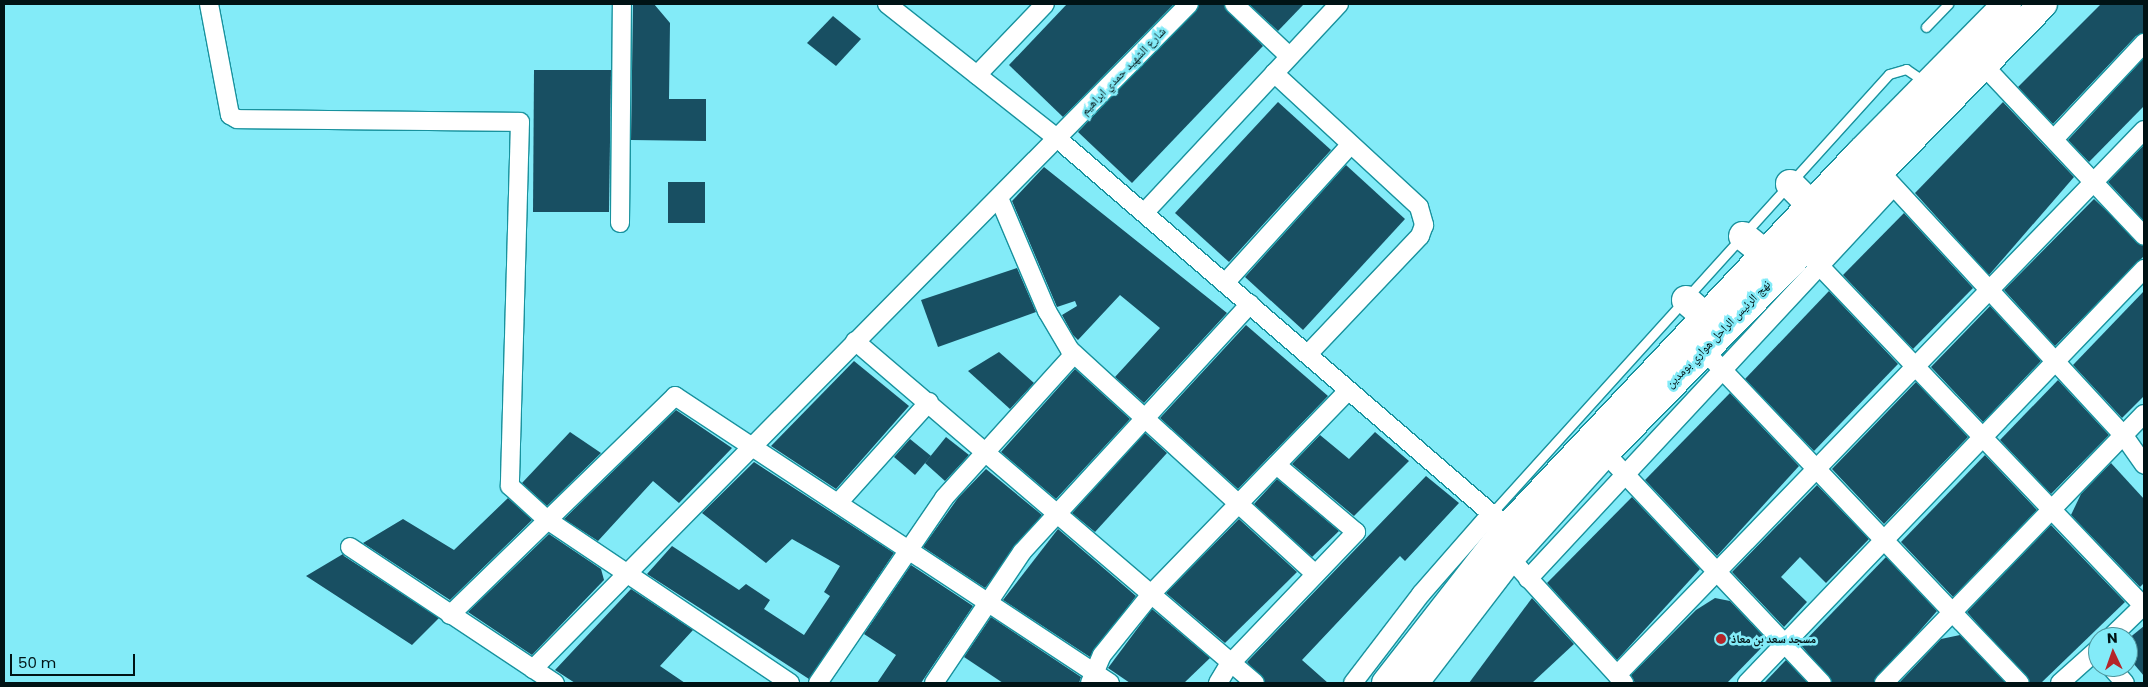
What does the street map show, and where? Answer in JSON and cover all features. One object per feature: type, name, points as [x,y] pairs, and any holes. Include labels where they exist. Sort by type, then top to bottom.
[{"type":"main road","name":"نهج الرئيس الراحل هواري بومدين","points":[[1414,683],[1508,535],[1605,453],[1704,324],[1811,256],[1819,212],[1927,84],[2007,4]]},
{"type":"main road","name":"نهج الرئيس الراحل هواري بومدين","points":[[1386,683],[1508,535],[1704,324],[1764,253],[1819,212],[1886,178],[2043,4]]},
{"type":"main road","points":[[1790,184],[1819,212]]},
{"type":"main road","points":[[1743,236],[1764,253]]},
{"type":"street","points":[[209,4],[230,115],[237,119],[520,122],[510,486],[546,520],[790,683]]},
{"type":"street","points":[[620,223],[622,4]]},
{"type":"street","points":[[887,4],[1058,138],[1308,354],[1508,535],[1528,579],[1620,679],[1816,468],[2144,130]]},
{"type":"street","points":[[977,75],[1045,4]]},
{"type":"street","name":"شارع الشهيد حمدي ابراهيم","points":[[533,669],[629,574],[855,341],[999,198],[1189,4]]},
{"type":"street","points":[[1234,4],[1289,56]]},
{"type":"street","points":[[1144,213],[1339,4]]},
{"type":"street","points":[[2054,139],[2144,43]]},
{"type":"street","points":[[1985,67],[2144,236]]},
{"type":"street","points":[[1274,73],[1419,207],[1424,225],[1420,236],[1308,354]]},
{"type":"street","points":[[1225,283],[1350,145]]},
{"type":"street","points":[[1528,579],[1723,368],[1811,256],[1886,178],[2124,436],[2144,465]]},
{"type":"street","points":[[999,198],[1047,311],[1074,354],[1144,420],[1315,574]]},
{"type":"street","points":[[1811,256],[1914,367],[2144,606],[2122,627]]},
{"type":"street","points":[[1747,683],[1887,541],[2144,269]]},
{"type":"street","points":[[934,683],[1022,552],[1059,516],[1250,304]]},
{"type":"street","points":[[1704,324],[1723,368],[2020,683]]},
{"type":"street","points":[[855,341],[1152,593],[1229,665],[1255,683]]},
{"type":"street","points":[[818,683],[912,549],[944,498],[1074,354]]},
{"type":"street","points":[[450,615],[675,396],[912,549],[1098,680],[1102,655],[1152,593],[1241,507],[1348,391]]},
{"type":"street","points":[[838,503],[929,402]]},
{"type":"street","points":[[1884,683],[2054,513],[2144,414]]},
{"type":"street","points":[[1605,453],[1623,476],[1822,683]]},
{"type":"street","points":[[1218,683],[1229,665],[1356,532],[1278,467]]},
{"type":"street","points":[[1353,683],[1420,594],[1508,535]]},
{"type":"street","points":[[350,547],[555,683]]},
{"type":"street","points":[[2060,683],[2088,659]]},
{"type":"lane","points":[[1926,26],[1948,4]]},
{"type":"lane","points":[[1704,324],[1743,236],[1894,70],[1906,69],[1927,84]]},
{"type":"building","points":[[633,4],[654,4],[670,23],[669,99],[706,99],[706,141],[631,140]]},
{"type":"building","points":[[1067,4],[1174,4],[1063,117],[1009,65]]},
{"type":"building","points":[[1199,4],[1224,4],[1263,46],[1132,183],[1078,132]]},
{"type":"building","points":[[1249,4],[1304,4],[1278,31]]},
{"type":"building","points":[[2101,4],[2144,4],[2144,33],[2136,36],[2053,124],[2018,87]]},
{"type":"building","points":[[833,16],[861,39],[836,66],[807,43]]},
{"type":"building","points":[[2144,58],[2144,106],[2089,162],[2068,140]]},
{"type":"building","points":[[534,70],[611,70],[609,212],[533,212]]},
{"type":"building","points":[[1278,102],[1331,150],[1229,262],[1175,213]]},
{"type":"building","points":[[2003,102],[2074,177],[1989,275],[1915,193]]},
{"type":"building","points":[[2144,145],[2144,221],[2108,182]]},
{"type":"building","points":[[1346,165],[1405,219],[1303,330],[1245,277]]},
{"type":"building","points":[[1044,167],[1227,313],[1144,403],[1115,377],[1160,328],[1120,295],[1078,340],[1073,335],[1062,315],[1077,306],[1075,301],[1057,307],[1012,201]]},
{"type":"building","points":[[668,182],[705,182],[705,223],[668,223]]},
{"type":"building","points":[[2094,199],[2144,246],[2144,256],[2055,346],[2004,290]]},
{"type":"building","points":[[1904,213],[1973,288],[1913,349],[1843,275]]},
{"type":"building","points":[[1017,268],[1036,312],[938,347],[921,300]]},
{"type":"building","points":[[1829,291],[1898,364],[1814,451],[1745,379]]},
{"type":"building","points":[[2144,291],[2144,396],[2122,418],[2073,365]]},
{"type":"building","points":[[1990,306],[2041,361],[1983,422],[1931,367]]},
{"type":"building","points":[[1246,325],[1328,396],[1238,489],[1160,418]]},
{"type":"building","points":[[999,352],[1034,383],[1010,409],[968,371]]},
{"type":"building","points":[[854,361],[909,406],[836,489],[771,446]]},
{"type":"building","points":[[1075,369],[1130,419],[1056,499],[1001,452]]},
{"type":"building","points":[[2058,380],[2109,435],[2051,494],[2000,440]]},
{"type":"building","points":[[1916,382],[1968,437],[1884,524],[1832,469]]},
{"type":"building","points":[[1730,393],[1799,466],[1717,556],[1645,480]]},
{"type":"building","points":[[676,410],[732,448],[679,503],[653,481],[598,541],[564,519]]},
{"type":"building","points":[[570,432],[601,453],[547,506],[522,483]]},
{"type":"building","points":[[1375,432],[1409,461],[1354,516],[1292,464],[1320,435],[1349,459]]},
{"type":"building","points":[[1145,433],[1167,453],[1095,532],[1072,513]]},
{"type":"building","points":[[946,437],[969,455],[945,481],[925,463]]},
{"type":"building","points":[[910,439],[931,456],[915,475],[894,457]]},
{"type":"building","points":[[1985,455],[2037,510],[1953,597],[1901,542]]},
{"type":"building","points":[[754,462],[894,553],[809,679],[647,574],[672,546],[739,590],[746,584],[770,600],[764,609],[804,635],[830,596],[824,592],[840,566],[792,539],[766,563],[702,513]]},
{"type":"building","points":[[2111,463],[2144,499],[2144,583],[2140,587],[2071,515],[2081,494]]},
{"type":"building","points":[[986,469],[1042,515],[985,588],[923,547],[958,498]]},
{"type":"building","points":[[1426,476],[1459,503],[1405,561],[1400,556],[1302,660],[1328,683],[1265,683],[1247,662]]},
{"type":"building","points":[[1277,479],[1339,531],[1312,557],[1254,504]]},
{"type":"building","points":[[1817,485],[1869,539],[1826,583],[1800,557],[1781,577],[1807,602],[1784,627],[1732,572]]},
{"type":"building","points":[[1632,497],[1700,569],[1617,660],[1547,583]]},
{"type":"building","points":[[508,498],[532,520],[450,600],[363,543],[403,519],[454,550]]},
{"type":"building","points":[[1239,519],[1297,572],[1225,643],[1166,593]]},
{"type":"building","points":[[2051,525],[2125,602],[2099,627],[2088,627],[2088,638],[2041,683],[2030,683],[1967,612]]},
{"type":"building","points":[[1058,529],[1136,596],[1090,657],[1003,600]]},
{"type":"building","points":[[549,534],[601,569],[604,580],[532,655],[468,612]]},
{"type":"building","points":[[343,554],[439,618],[412,645],[306,576]]},
{"type":"building","points":[[1886,557],[1937,611],[1874,683],[1832,683],[1801,645]]},
{"type":"building","points":[[911,565],[973,606],[921,683],[877,683],[896,655],[864,634]]},
{"type":"building","points":[[631,589],[693,630],[660,666],[685,683],[575,683],[555,670]]},
{"type":"building","points":[[1532,598],[1574,644],[1532,683],[1469,683]]},
{"type":"building","name":"مسجد سعد بن معاذ","points":[[1715,598],[1730,601],[1768,641],[1727,683],[1635,683],[1631,675],[1696,610]]},
{"type":"building","points":[[1152,609],[1210,658],[1184,683],[1130,683],[1108,668]]},
{"type":"building","points":[[991,617],[1081,677],[1079,683],[1003,683],[964,657]]},
{"type":"building","points":[[2144,626],[2144,676],[2138,669],[2138,631]]},
{"type":"building","points":[[1960,635],[2006,683],[1899,683],[1941,639]]},
{"type":"building","points":[[1786,660],[1808,683],[1764,683]]},
{"type":"place","name":"مسجد سعد بن معاذ","points":[[1721,639]]}]
